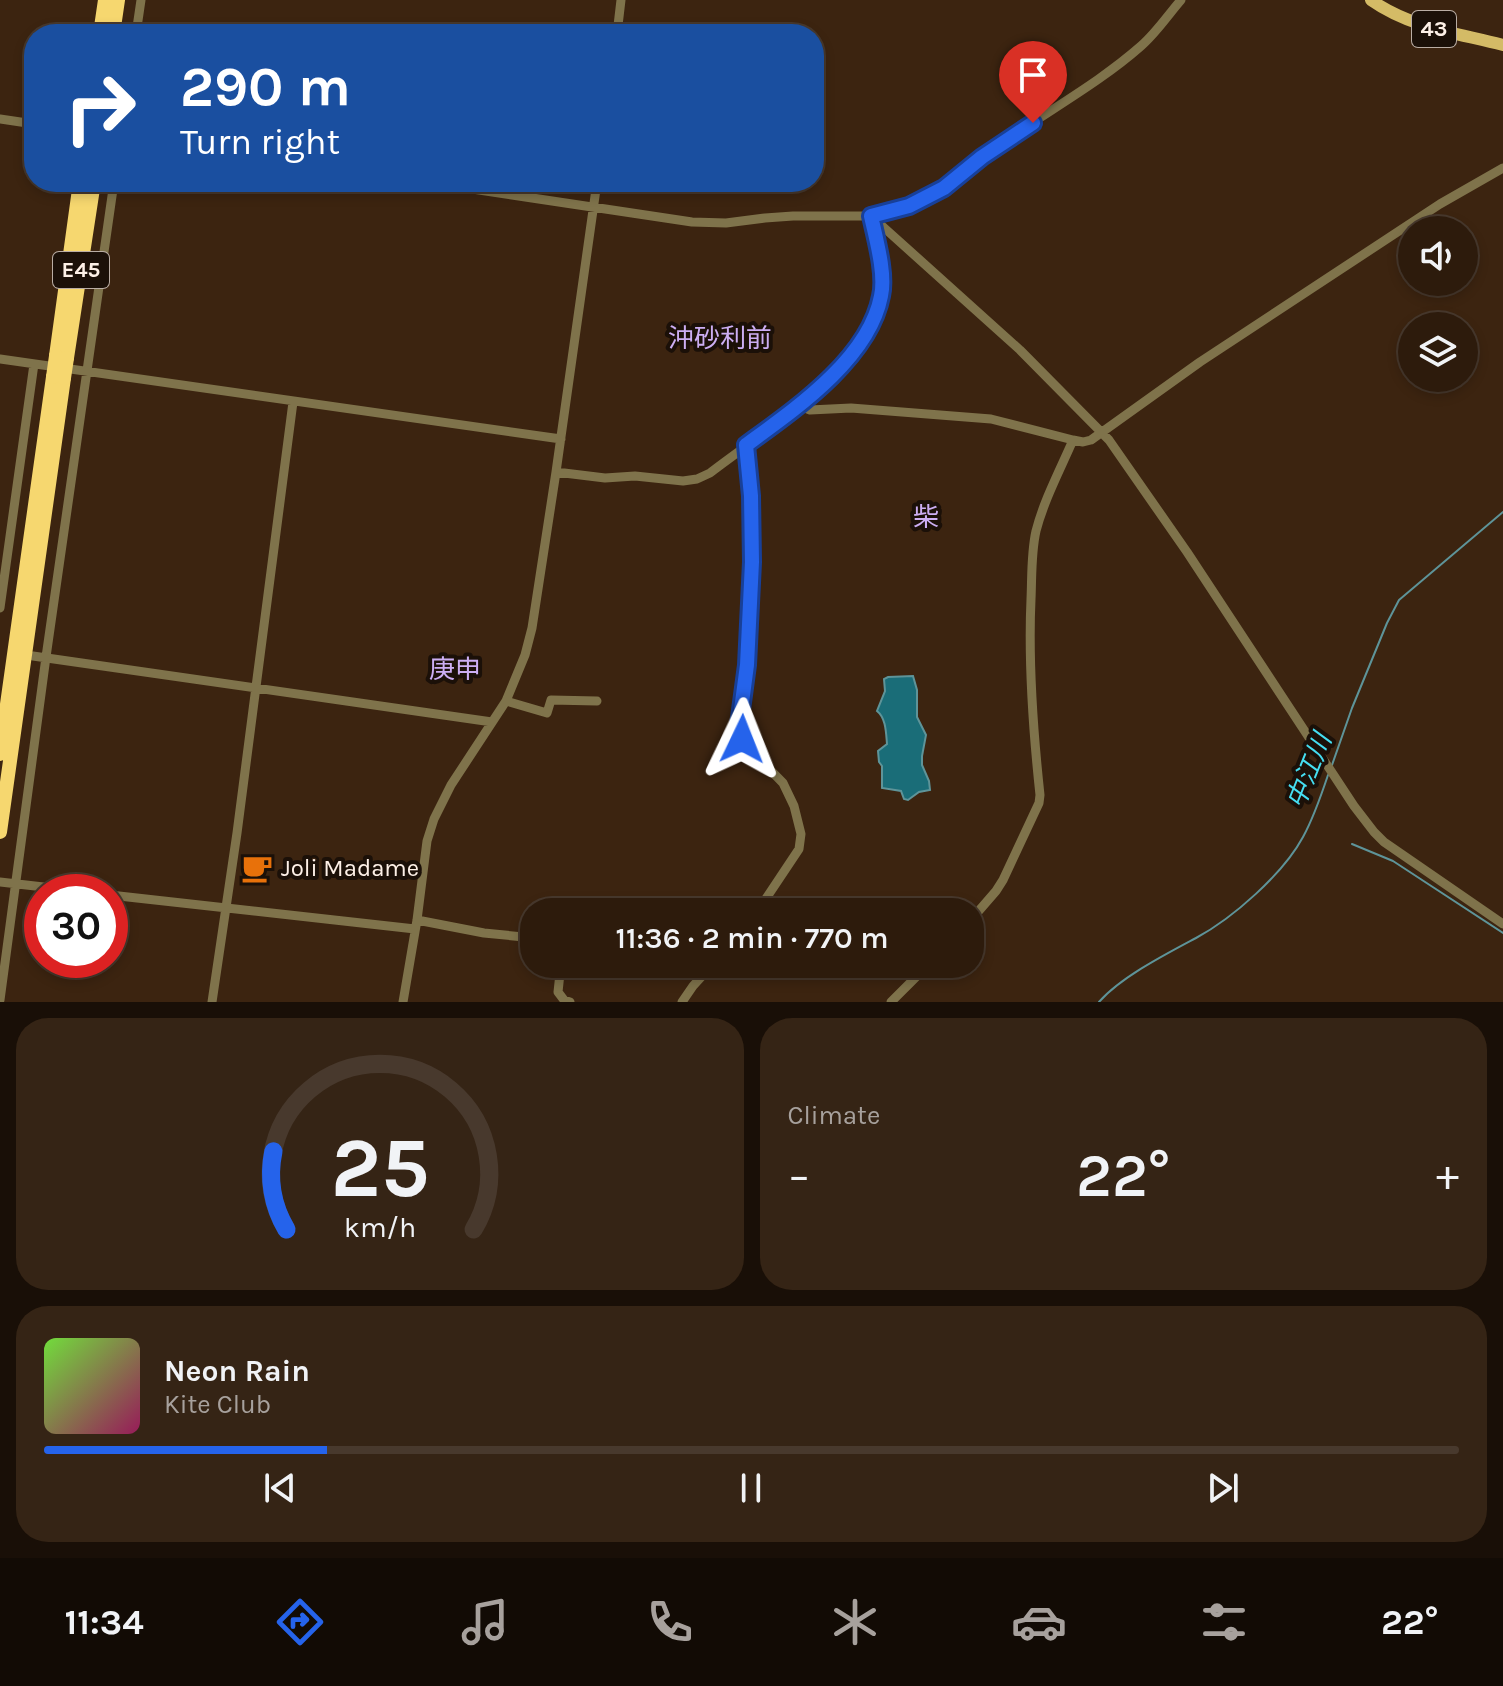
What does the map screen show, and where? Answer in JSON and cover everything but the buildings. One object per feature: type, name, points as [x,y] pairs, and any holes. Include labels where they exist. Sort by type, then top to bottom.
[{"type":"highway","points":[[101,24],[105,0]]},
{"type":"highway","points":[[114,24],[118,0]]},
{"type":"highway","name":"E45","points":[[0,754],[61,357],[79,192]]},
{"type":"highway","name":"E45","points":[[61,357],[92,192]]},
{"type":"highway","name":"E45","points":[[0,832],[58,378]]},
{"type":"main road","name":"43","points":[[1371,0],[1392,14],[1423,26],[1503,45]]},
{"type":"street","points":[[137,24],[141,0]]},
{"type":"street","points":[[618,24],[621,0]]},
{"type":"street","points":[[493,192],[715,223],[793,216],[871,216],[909,206],[944,188],[1007,139],[1129,56],[1181,0]]},
{"type":"street","points":[[0,119],[24,123]]},
{"type":"street","points":[[800,406],[810,410],[851,408],[991,419],[1073,440],[1091,440],[1200,362],[1440,204],[1503,168]]},
{"type":"street","points":[[0,1000],[113,192]]},
{"type":"street","points":[[403,1002],[427,841],[434,819],[447,793],[506,701],[525,655],[532,628],[596,192]]},
{"type":"street","points":[[556,472],[605,478],[697,479],[710,473],[800,406],[833,375],[867,333],[876,316],[882,294],[881,269],[871,216]]},
{"type":"street","points":[[871,216],[1020,350],[1109,440],[1374,832],[1503,924]]},
{"type":"street","points":[[0,359],[561,439]]},
{"type":"street","points":[[0,608],[34,364]]},
{"type":"street","points":[[212,1002],[293,402]]},
{"type":"street","points":[[984,905],[1003,880],[1039,803],[1030,636],[1033,558],[1042,511],[1073,440]]},
{"type":"street","points":[[746,445],[752,585],[747,665],[739,725],[746,745],[783,783],[794,806],[801,834],[799,849],[766,898]]},
{"type":"street","points":[[33,656],[492,722]]},
{"type":"street","points":[[506,701],[547,713],[551,700],[597,701]]},
{"type":"street","points":[[0,882],[24,885]]},
{"type":"street","points":[[128,897],[520,937]]},
{"type":"street","points":[[560,978],[558,992],[570,1002]]},
{"type":"street","points":[[682,1002],[700,978]]},
{"type":"street","points":[[891,1002],[915,978]]},
{"type":"water","points":[[913,676],[917,690],[917,717],[926,735],[922,765],[930,790],[919,792],[908,800],[904,799],[901,791],[882,788],[878,751],[887,744],[884,722],[877,711],[885,691],[884,679]]},
{"type":"waterway","name":"中江川","points":[[1332,765],[1352,708],[1399,600],[1503,512]]},
{"type":"waterway","name":"中江川","points":[[1099,1002],[1131,975],[1226,919],[1256,894],[1283,866],[1303,837],[1328,775]]},
{"type":"waterway","points":[[1352,844],[1393,861],[1503,933]]},
{"type":"place","name":"Joli Madame","points":[[257,868]]},
{"type":"district","name":"沖砂利前","points":[[720,338]]},
{"type":"district","name":"柴","points":[[926,517]]},
{"type":"district","name":"庚申","points":[[455,669]]},
{"type":"route","points":[[742,739],[739,725],[747,665],[752,562],[746,445],[800,406],[833,375],[867,333],[882,294],[881,269],[871,216],[909,206],[944,188],[982,157],[1033,123]]}]
